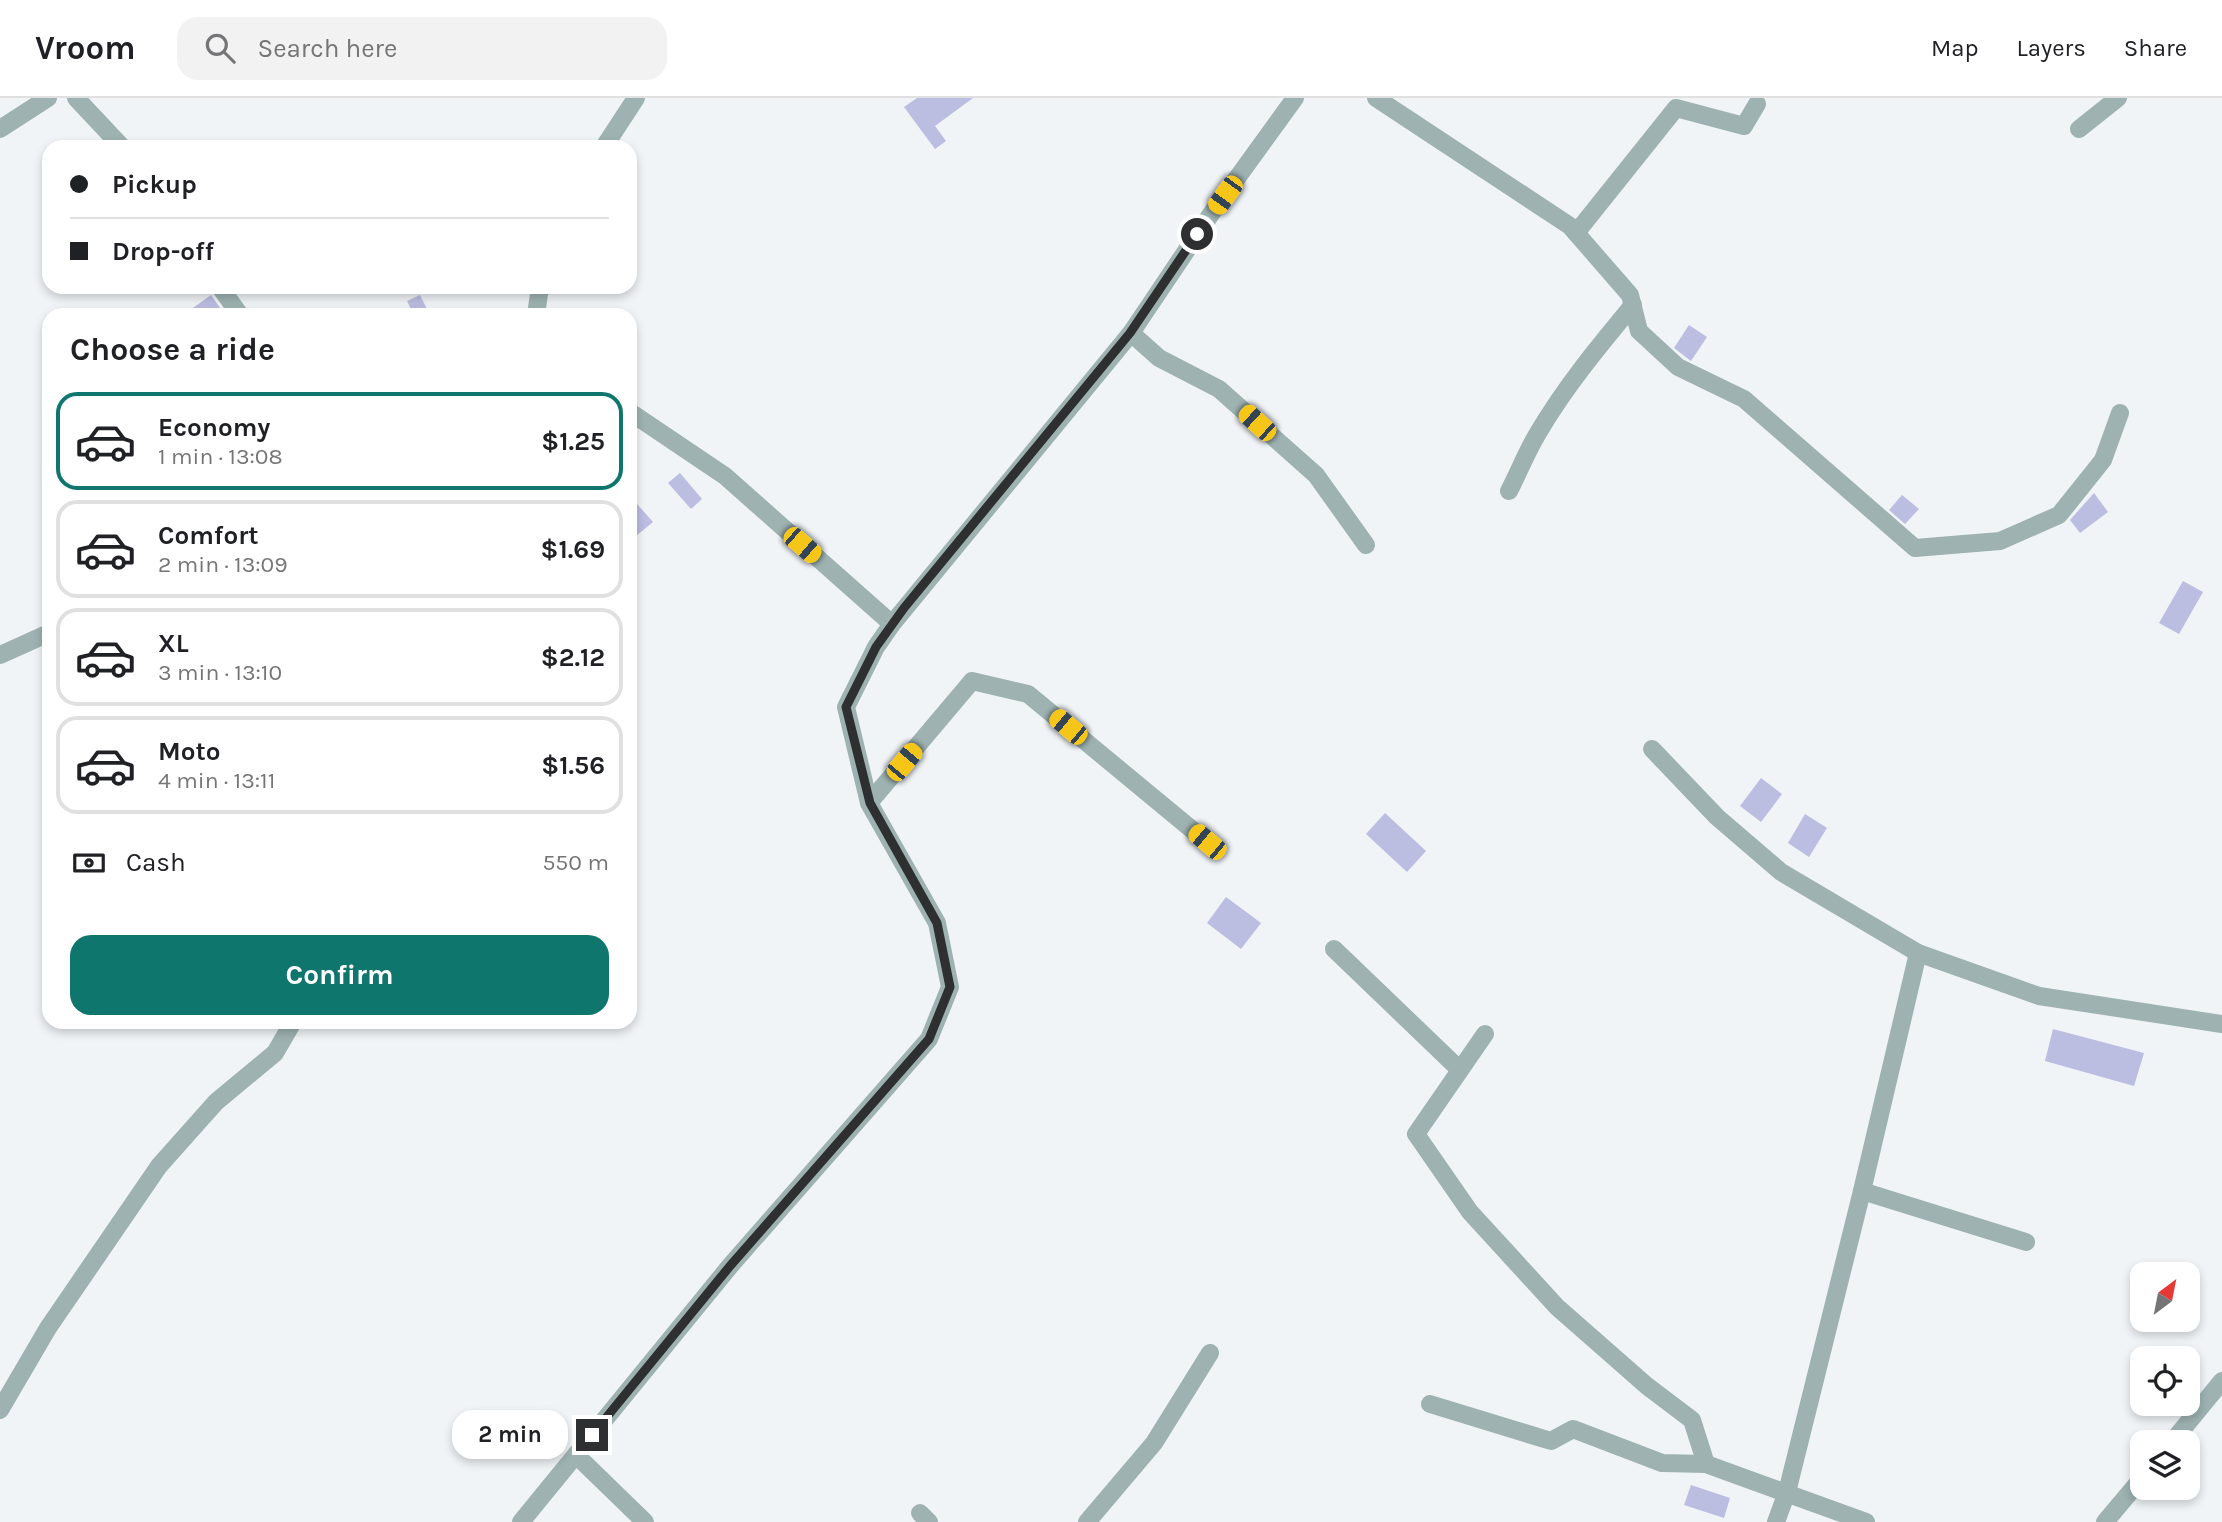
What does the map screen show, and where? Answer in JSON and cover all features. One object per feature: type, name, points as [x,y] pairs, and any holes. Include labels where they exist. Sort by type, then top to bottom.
[{"type":"street","points":[[0,129],[48,98]]},
{"type":"street","points":[[76,98],[115,140]]},
{"type":"street","points":[[609,140],[636,98]]},
{"type":"street","points":[[521,1522],[730,1266],[929,1039],[950,987],[937,923],[870,803],[846,707],[876,647],[892,624],[1130,333],[1210,214],[1295,98]]},
{"type":"street","points":[[1376,98],[1570,226],[1630,295],[1639,331],[1678,367],[1744,399],[1915,548],[2000,541],[2059,515],[2103,460],[2120,413]]},
{"type":"street","points":[[2080,129],[2118,98]]},
{"type":"street","points":[[1576,233],[1676,108],[1744,126],[1758,104]]},
{"type":"street","points":[[1509,491],[1557,403],[1633,306]]},
{"type":"street","points":[[1130,333],[1159,358],[1219,389],[1316,475],[1366,545]]},
{"type":"street","points":[[637,417],[725,476],[892,624]]},
{"type":"street","points":[[0,655],[42,636]]},
{"type":"street","points":[[870,803],[972,681],[1028,694],[1207,842]]},
{"type":"street","points":[[1651,748],[1717,817],[1781,872],[1918,953],[2039,996],[2222,1024]]},
{"type":"street","points":[[1334,949],[1460,1070]]},
{"type":"street","points":[[1776,1522],[1787,1492],[1918,953]]},
{"type":"street","points":[[0,1410],[48,1328],[159,1166],[216,1102],[275,1053],[288,1029]]},
{"type":"street","points":[[1485,1034],[1416,1134],[1471,1212],[1558,1307],[1647,1386],[1692,1420],[1706,1464]]},
{"type":"street","points":[[1862,1191],[2025,1242]]},
{"type":"street","points":[[1087,1522],[1154,1443],[1210,1353]]},
{"type":"street","points":[[2182,1430],[2222,1381]]},
{"type":"street","points":[[1430,1404],[1551,1441],[1573,1429],[1662,1463],[1706,1464],[1866,1522]]},
{"type":"street","points":[[576,1455],[645,1522]]},
{"type":"street","points":[[2105,1522],[2130,1492]]},
{"type":"building","points":[[917,98],[973,98],[935,126],[946,141],[935,149],[904,107]]},
{"type":"building","points":[[211,295],[220,308],[193,308]]},
{"type":"building","points":[[420,295],[426,308],[410,308],[407,301]]},
{"type":"building","points":[[1689,325],[1707,337],[1691,361],[1674,348]]},
{"type":"building","points":[[680,473],[702,499],[691,509],[668,483]]},
{"type":"building","points":[[2094,493],[2108,512],[2080,533],[2070,520]]},
{"type":"building","points":[[1902,495],[1919,509],[1905,524],[1889,510]]},
{"type":"building","points":[[637,504],[653,522],[637,535]]},
{"type":"building","points":[[2183,581],[2203,592],[2179,634],[2159,623]]},
{"type":"building","points":[[1761,778],[1782,794],[1761,822],[1740,806]]},
{"type":"building","points":[[1385,813],[1426,851],[1407,872],[1366,834]]},
{"type":"building","points":[[1805,814],[1827,828],[1809,857],[1788,843]]},
{"type":"building","points":[[1226,897],[1261,923],[1241,949],[1207,923]]},
{"type":"building","points":[[2053,1029],[2144,1053],[2134,1086],[2045,1061]]},
{"type":"building","points":[[1691,1485],[1730,1498],[1724,1518],[1684,1505]]},
{"type":"route","points":[[592,1435],[730,1266],[929,1039],[950,987],[937,923],[870,803],[846,707],[876,647],[904,608],[1130,333],[1197,234]]}]
